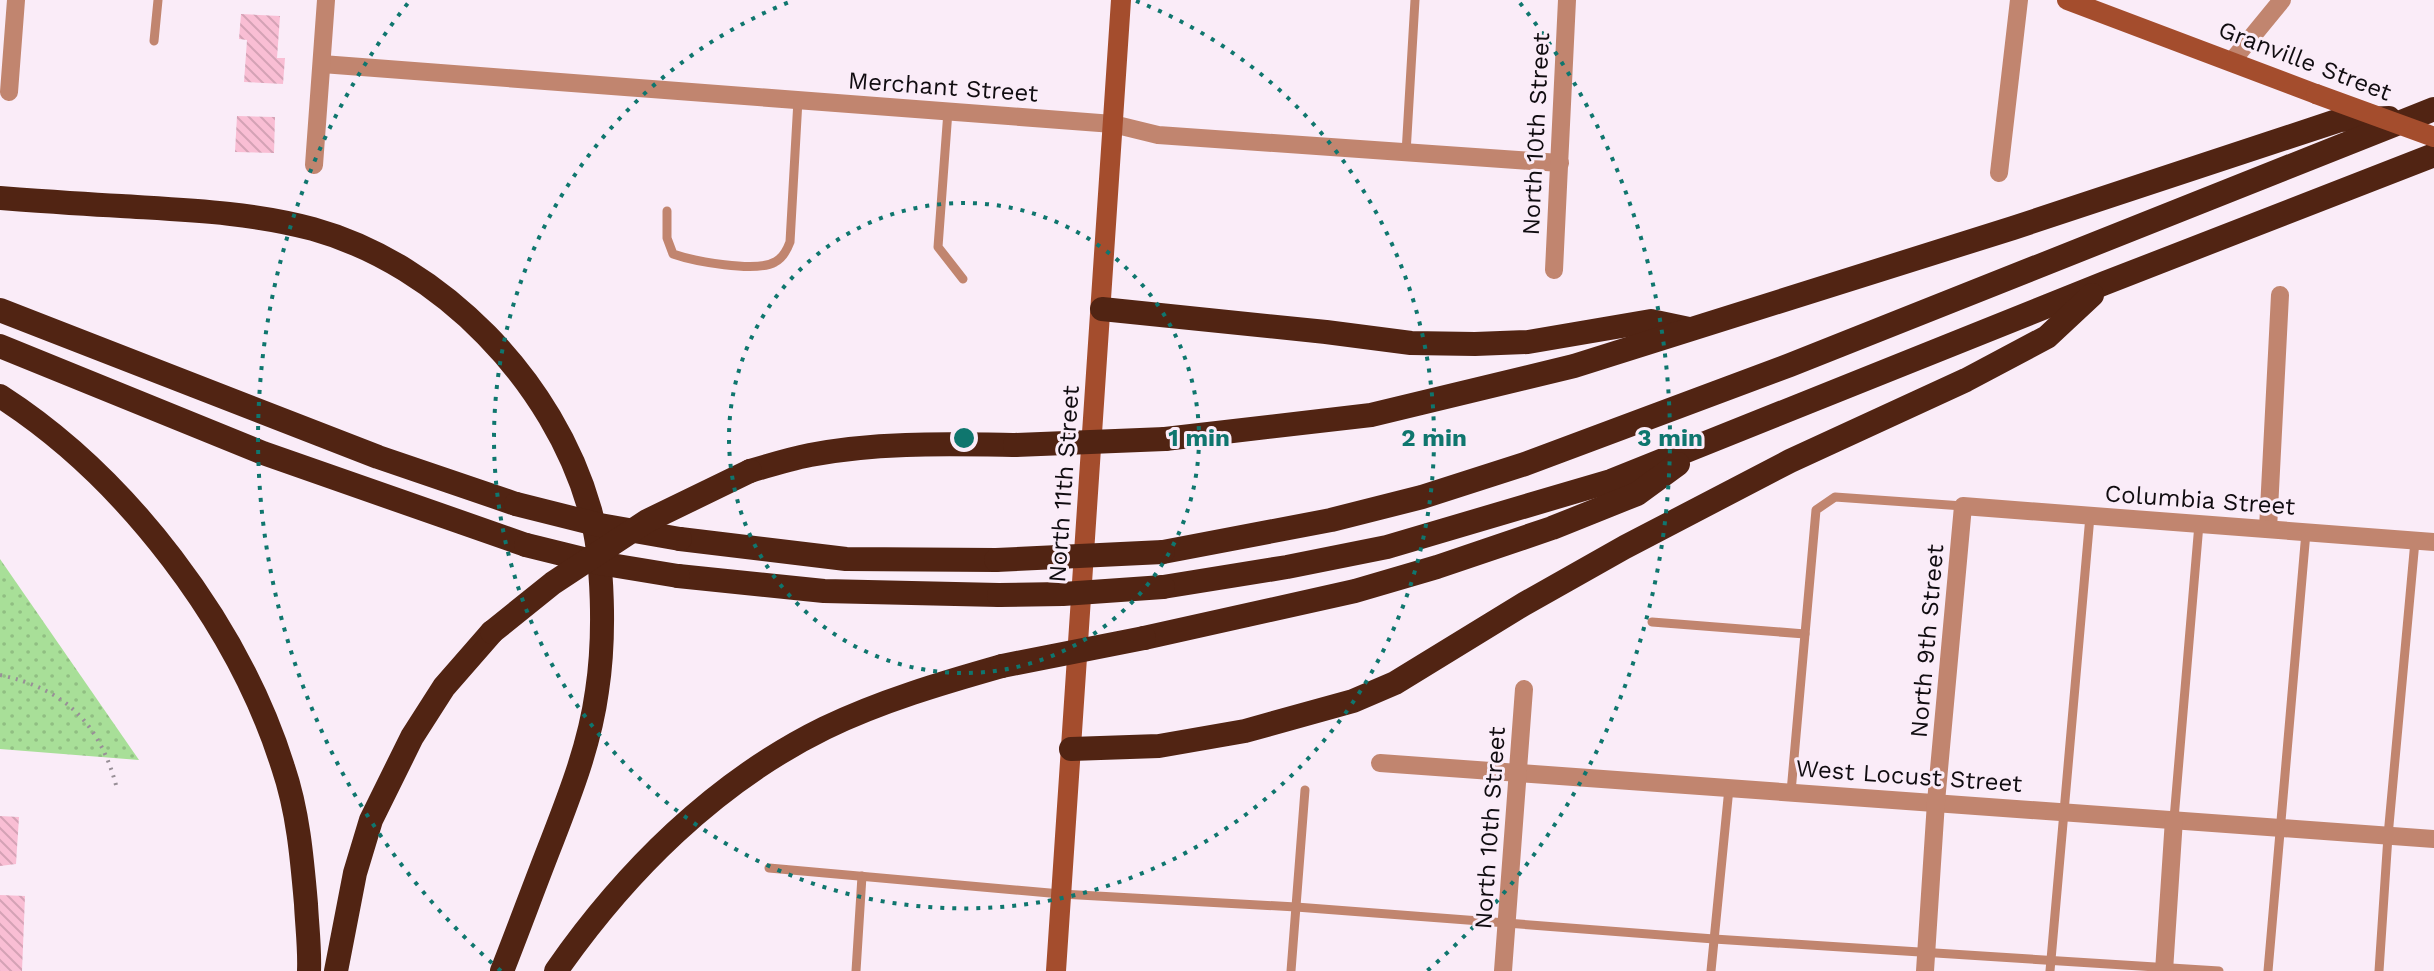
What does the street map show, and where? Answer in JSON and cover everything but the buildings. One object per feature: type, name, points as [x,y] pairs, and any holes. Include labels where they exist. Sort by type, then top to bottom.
[{"type":"highway","points":[[336,971],[355,873],[371,820],[412,737],[444,687],[492,632],[553,583],[647,521],[750,471],[810,455],[858,449],[916,444],[1015,445],[1165,439],[1371,415],[1574,366],[2028,224],[2340,120],[2425,113]]},
{"type":"highway","points":[[0,310],[378,457],[516,504],[600,525],[680,539],[846,559],[996,560],[1163,552],[1331,520],[1422,497],[1525,464],[1790,365],[2425,113]]},
{"type":"highway","points":[[0,346],[263,453],[526,545],[599,563],[678,576],[824,591],[999,595],[1163,587],[1387,547],[1611,481],[2434,155]]},
{"type":"highway","points":[[0,198],[275,220],[350,242],[419,279],[479,326],[518,371],[556,425],[578,471],[591,513],[600,575],[601,646],[597,692],[581,764],[502,971]]},
{"type":"highway","points":[[1071,749],[1159,746],[1245,731],[1353,701],[1395,683],[1625,547],[1790,461],[1966,380],[2047,337],[2105,283]]},
{"type":"highway","points":[[1102,309],[1411,343],[1528,342],[1651,321],[1691,329]]},
{"type":"highway","points":[[0,396],[25,412],[93,471],[154,536],[188,583],[250,685],[283,767],[301,844],[309,971]]},
{"type":"highway","points":[[556,971],[603,910],[659,849],[712,801],[760,765],[823,729],[867,709],[1002,666],[1355,591],[1437,567],[1552,528],[1637,494],[1711,441]]},
{"type":"street","points":[[9,92],[16,0]]},
{"type":"street","points":[[314,165],[326,0]]},
{"type":"street","name":"North 11th Street","points":[[1056,971],[1121,0]]},
{"type":"street","name":"North 10th Street","points":[[1554,270],[1567,0]]},
{"type":"street","points":[[1999,173],[2019,0]]},
{"type":"street","name":"Granville Street","points":[[2067,0],[2434,137]]},
{"type":"street","points":[[2232,61],[2282,0]]},
{"type":"street","name":"Merchant Street","points":[[322,64],[1113,124],[1158,135],[1560,163]]},
{"type":"street","points":[[2268,529],[2280,295]]},
{"type":"street","name":"Columbia Street","points":[[1963,506],[2434,542]]},
{"type":"street","name":"North 9th Street","points":[[1925,971],[1936,802],[1963,506]]},
{"type":"street","name":"North 10th Street","points":[[1503,971],[1524,689]]},
{"type":"street","name":"West Locust Street","points":[[1380,763],[2434,839]]},
{"type":"street","points":[[2164,969],[2174,819]]},
{"type":"lane","points":[[154,41],[158,0]]},
{"type":"lane","points":[[1406,153],[1415,0]]},
{"type":"lane","points":[[667,211],[667,238],[673,254],[750,266],[765,266],[778,261],[790,242],[798,100]]},
{"type":"lane","points":[[948,111],[938,247],[963,279]]},
{"type":"lane","points":[[1791,792],[1816,510],[1835,497],[1963,506]]},
{"type":"lane","points":[[2050,971],[2090,516]]},
{"type":"lane","points":[[2174,819],[2199,524]]},
{"type":"lane","points":[[2268,971],[2306,532]]},
{"type":"lane","points":[[2379,971],[2415,541]]},
{"type":"lane","points":[[1652,622],[1805,634]]},
{"type":"lane","points":[[1711,971],[1729,788]]},
{"type":"lane","points":[[1291,971],[1305,790]]},
{"type":"lane","points":[[769,868],[1061,894],[1296,907],[1714,939],[2219,971]]},
{"type":"lane","points":[[856,971],[862,876]]},
{"type":"path","points":[[0,675],[26,681],[56,697],[89,723],[103,746],[117,789]]},
{"type":"green space","points":[[0,559],[139,760],[0,749]]}]
